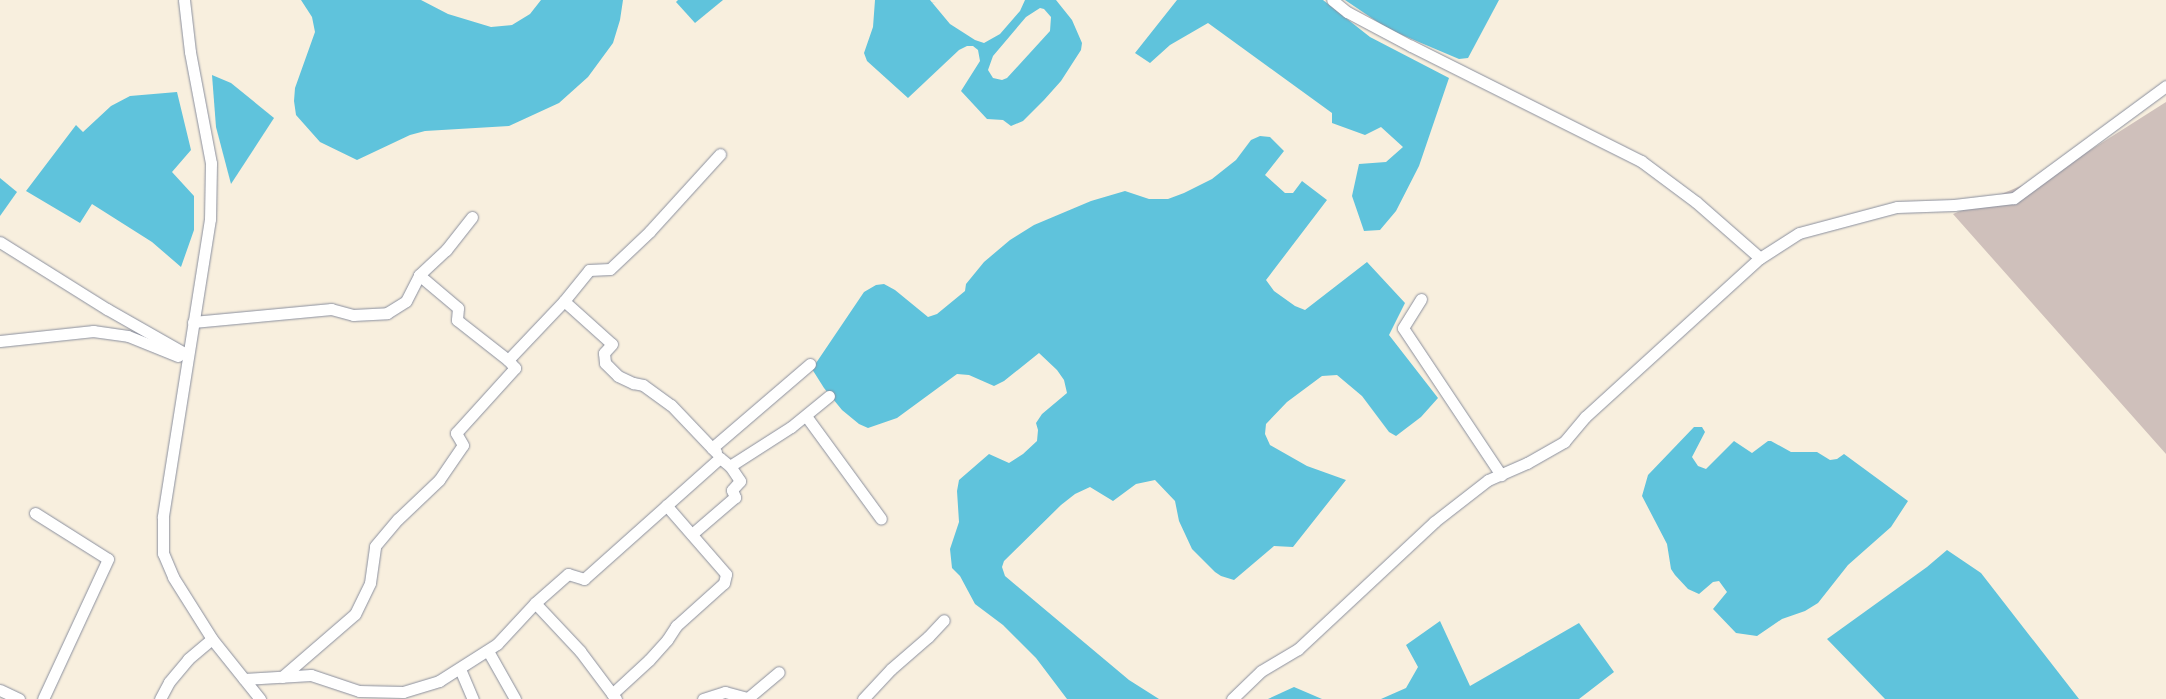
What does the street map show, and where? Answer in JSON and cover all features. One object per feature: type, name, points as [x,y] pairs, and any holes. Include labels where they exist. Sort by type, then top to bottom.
[{"type":"street","points":[[184,0],[190,52],[211,163],[210,219],[162,518],[163,554],[173,577],[212,639],[260,699]]},
{"type":"street","points":[[1332,0],[1347,12],[1403,42],[1641,161],[1696,202],[1760,258]]},
{"type":"street","points":[[1232,699],[1261,671],[1298,648],[1434,522],[1488,480],[1527,463],[1564,442],[1585,417],[1760,258],[1799,233],[1897,207],[1954,205],[2014,198],[2166,86]]},
{"type":"street","points":[[508,360],[564,301],[589,270],[610,269],[650,231],[720,154]]},
{"type":"street","points":[[193,322],[332,309],[353,315],[387,313],[406,300],[420,276],[446,250],[472,217]]},
{"type":"street","points":[[0,242],[187,357]]},
{"type":"street","points":[[282,677],[355,614],[370,583],[375,546],[398,519],[439,480],[463,445],[456,433],[515,368],[508,360],[457,320],[458,308],[420,276]]},
{"type":"street","points":[[1420,299],[1403,328],[1501,475]]},
{"type":"street","points":[[564,301],[612,344],[604,353],[604,363],[618,376],[633,383],[643,385],[671,405],[720,458],[730,466],[740,481],[732,490],[735,497],[692,534]]},
{"type":"street","points":[[0,341],[93,331],[128,336],[187,357]]},
{"type":"street","points":[[712,448],[810,364]]},
{"type":"street","points":[[730,466],[806,416],[829,396]]},
{"type":"street","points":[[806,416],[881,519]]},
{"type":"street","points":[[244,679],[312,676],[360,691],[403,692],[434,683],[460,669],[497,644],[536,603],[568,574],[584,579],[720,458]]},
{"type":"street","points":[[536,603],[580,651],[614,696],[667,640],[676,626],[724,583],[726,574],[666,505]]},
{"type":"street","points":[[35,513],[108,559],[43,699]]},
{"type":"street","points":[[863,699],[890,668],[928,637],[944,620]]},
{"type":"street","points":[[160,699],[169,682],[188,659],[212,639]]},
{"type":"street","points":[[488,651],[515,699]]},
{"type":"street","points":[[460,669],[472,699]]},
{"type":"street","points":[[704,699],[725,692],[748,698],[779,672]]},
{"type":"street","points":[[0,690],[19,699]]},
{"type":"shaded area","points":[[2166,102],[2166,454],[1953,214],[2059,170]]},
{"type":"water","points":[[301,0],[421,0],[448,14],[491,27],[512,25],[530,14],[541,0],[623,0],[620,20],[613,43],[588,77],[559,103],[509,126],[425,131],[410,135],[357,160],[320,142],[296,115],[295,88],[315,32],[312,17]]},
{"type":"water","points":[[678,0],[723,0],[695,23],[676,2]]},
{"type":"water","points":[[875,0],[930,0],[950,24],[975,40],[984,43],[1000,34],[1020,11],[1025,0],[1056,0],[1072,20],[1082,43],[1081,50],[1061,81],[1023,121],[1011,126],[1003,120],[987,119],[961,91],[980,61],[978,50],[973,46],[967,46],[959,50],[908,98],[867,61],[864,53],[873,27]],"holes":[[[1040,8],[1044,9],[1051,17],[1050,31],[1007,78],[1002,80],[993,78],[988,70],[993,56],[1026,17]]]},
{"type":"water","points":[[1177,0],[1323,0],[1370,37],[1449,78],[1419,166],[1396,211],[1380,230],[1364,231],[1352,196],[1359,164],[1386,162],[1403,147],[1381,127],[1365,135],[1332,123],[1332,113],[1208,23],[1170,45],[1150,63],[1135,53]]},
{"type":"water","points":[[1345,0],[1499,0],[1468,58],[1459,59],[1388,29]]},
{"type":"water","points":[[212,75],[231,83],[274,118],[231,184],[216,127]]},
{"type":"water","points":[[177,92],[191,150],[172,172],[194,196],[194,230],[181,267],[152,242],[92,204],[80,223],[26,191],[76,125],[83,132],[111,106],[130,96]]},
{"type":"water","points":[[1260,136],[1270,137],[1284,151],[1265,175],[1285,193],[1293,193],[1302,181],[1327,200],[1266,280],[1274,291],[1295,306],[1305,310],[1367,262],[1405,303],[1389,335],[1438,398],[1421,417],[1396,436],[1389,432],[1362,396],[1337,375],[1322,376],[1287,402],[1266,424],[1265,434],[1270,445],[1307,466],[1346,480],[1293,547],[1274,546],[1234,580],[1215,572],[1192,549],[1179,521],[1175,501],[1155,480],[1136,484],[1113,501],[1090,487],[1075,494],[1061,505],[1004,561],[1002,567],[1005,576],[1129,680],[1159,699],[1067,699],[1036,658],[1003,625],[975,604],[960,576],[952,568],[950,549],[959,522],[957,491],[959,480],[989,454],[1009,463],[1023,454],[1037,441],[1038,430],[1036,423],[1042,414],[1067,393],[1064,380],[1057,370],[1039,353],[1004,381],[994,386],[969,375],[957,374],[897,418],[868,428],[859,424],[842,410],[824,388],[812,369],[864,292],[876,285],[884,284],[895,290],[928,317],[937,314],[965,291],[966,284],[984,262],[1010,240],[1034,225],[1091,201],[1125,191],[1149,199],[1168,199],[1184,193],[1212,179],[1236,160],[1251,140]]},
{"type":"water","points":[[0,178],[17,192],[0,216]]},
{"type":"water","points":[[1694,427],[1702,427],[1705,432],[1692,457],[1698,466],[1706,469],[1734,441],[1752,453],[1768,441],[1771,441],[1791,452],[1817,452],[1830,460],[1837,459],[1844,454],[1908,501],[1891,527],[1848,565],[1818,603],[1805,611],[1782,619],[1757,636],[1736,633],[1713,609],[1727,592],[1719,581],[1713,582],[1699,594],[1688,589],[1675,575],[1671,569],[1667,544],[1642,496],[1648,475]]},
{"type":"water","points":[[1947,550],[1981,573],[2079,699],[1885,699],[1827,639],[1927,567]]},
{"type":"water","points":[[1440,621],[1470,686],[1579,623],[1614,672],[1579,699],[1381,699],[1406,688],[1418,667],[1406,645]]},
{"type":"water","points":[[1294,687],[1322,699],[1268,699]]}]
